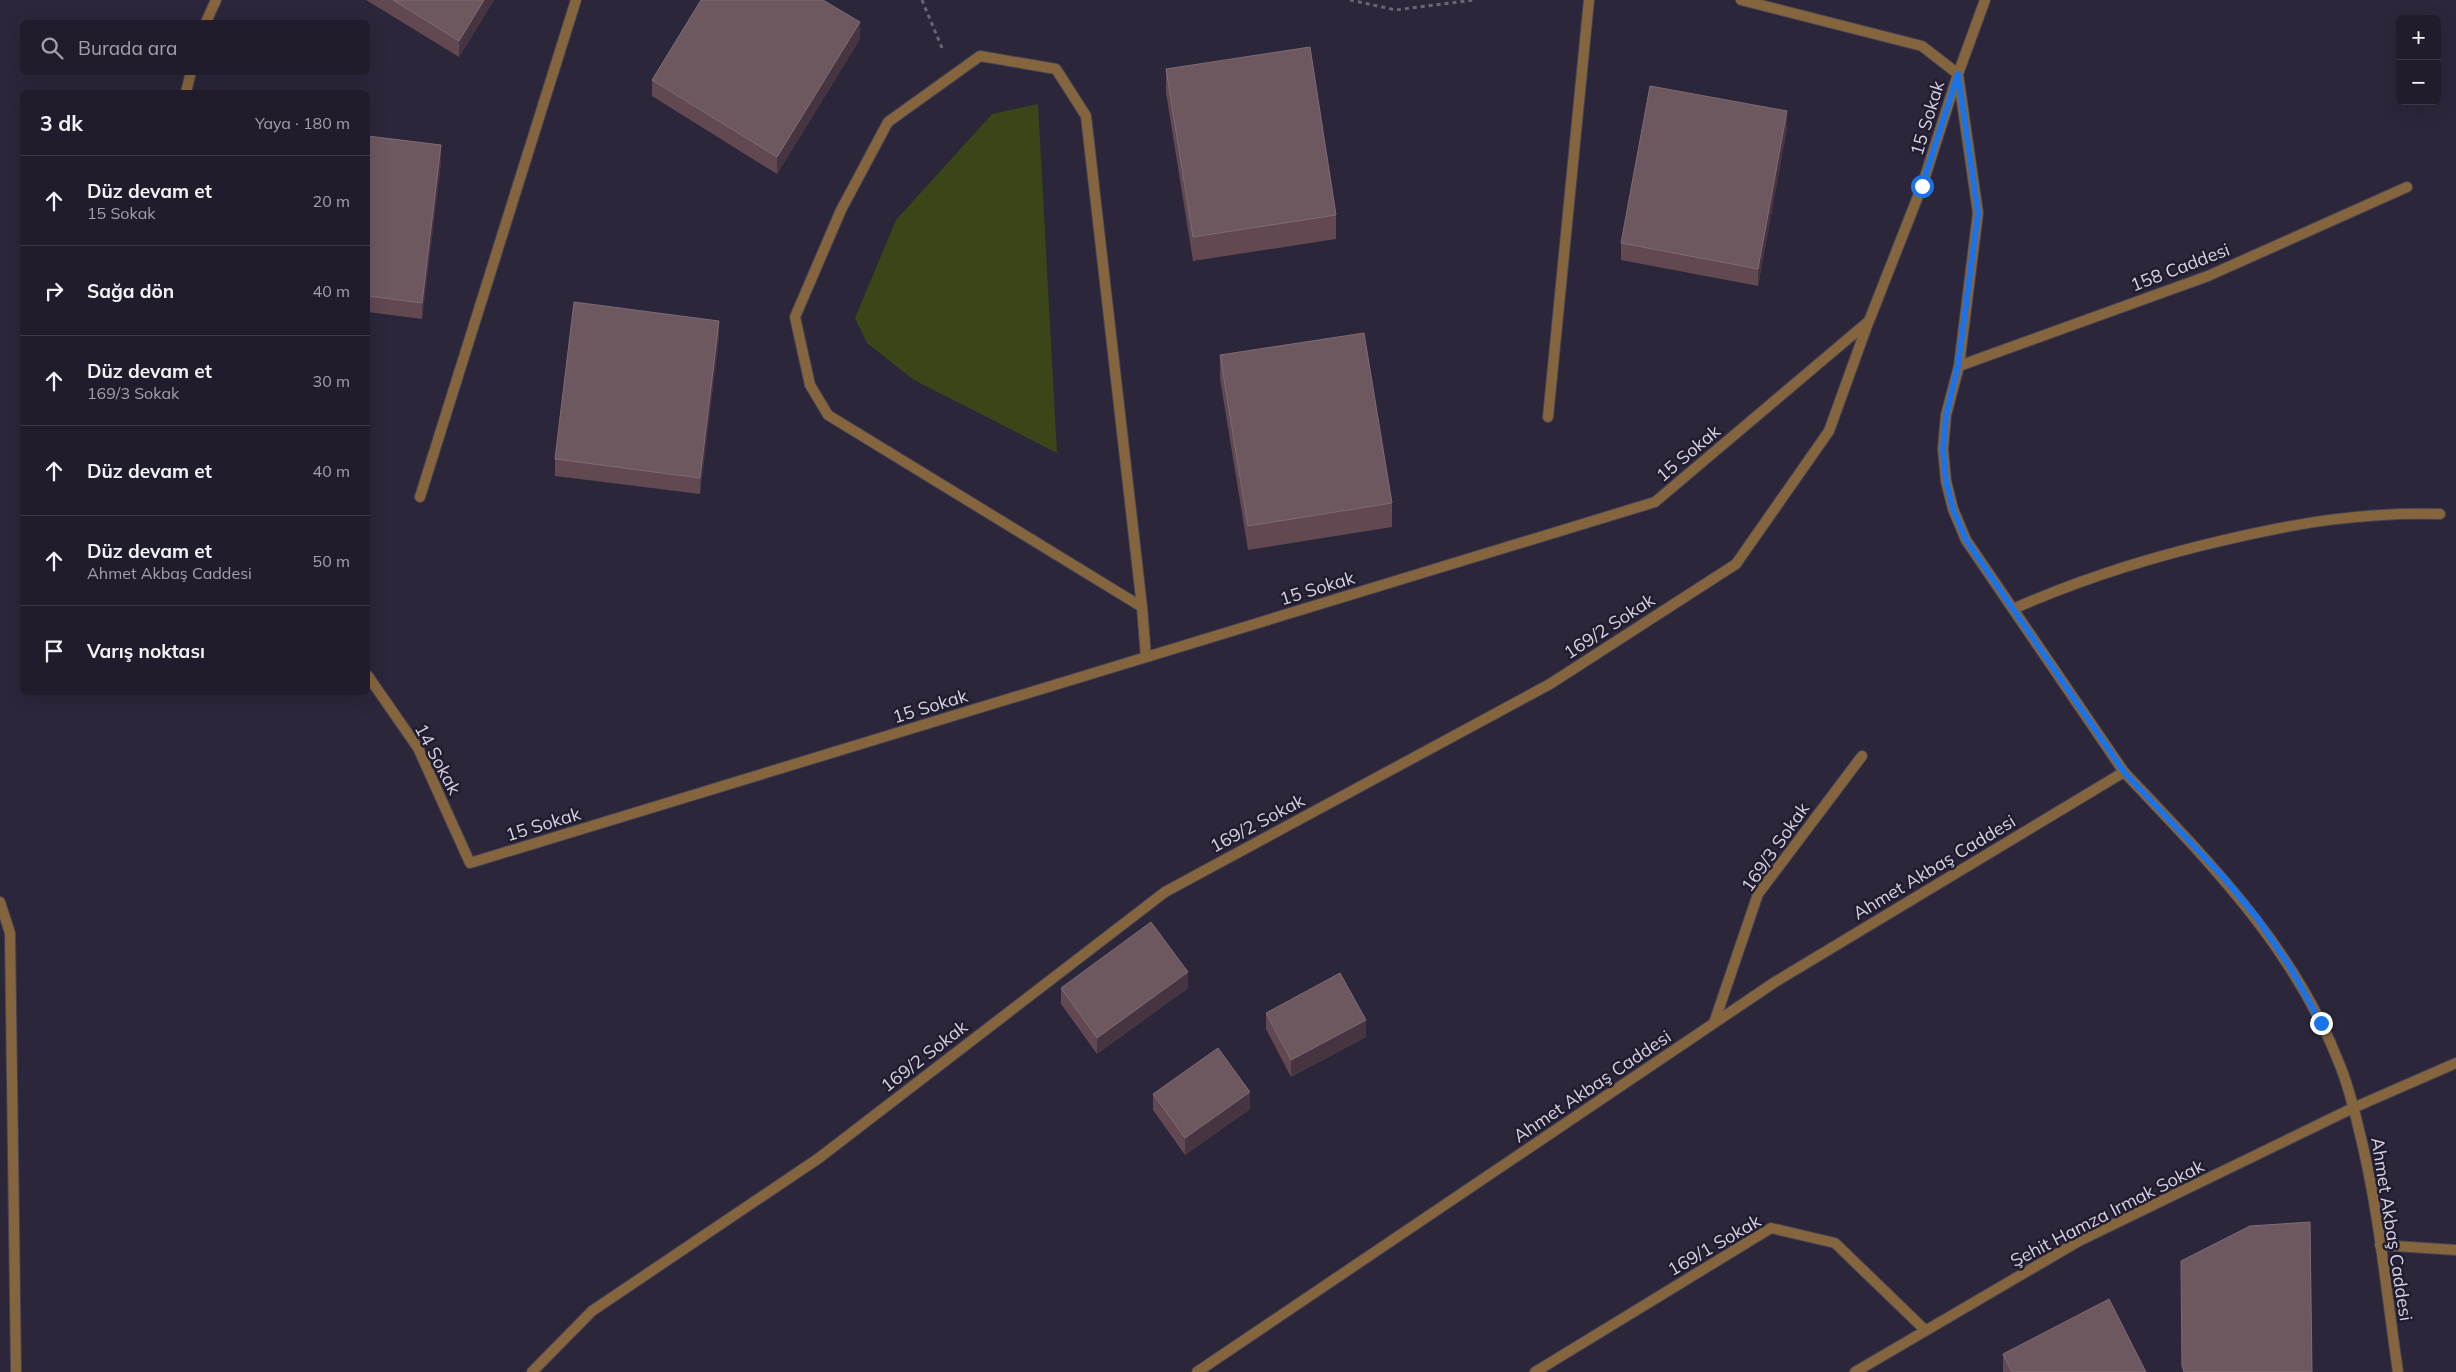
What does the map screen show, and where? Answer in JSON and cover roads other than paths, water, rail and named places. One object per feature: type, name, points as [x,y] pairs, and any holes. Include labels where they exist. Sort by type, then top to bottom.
[{"type":"street","points":[[207,20],[216,0]]},
{"type":"street","points":[[420,496],[576,0]]},
{"type":"street","points":[[1548,417],[1589,0]]},
{"type":"street","points":[[1741,0],[1922,46],[1958,74],[1978,213],[1958,366],[1946,416],[1943,449],[1946,481],[1953,509],[1966,540],[2124,772]]},
{"type":"street","name":"15 Sokak","points":[[470,863],[1655,502],[1869,321],[1922,186],[1958,74],[1985,0]]},
{"type":"street","points":[[1142,607],[828,415],[810,385],[795,317],[841,210],[888,122],[980,56],[1056,69],[1086,116],[1142,607],[1146,657]]},
{"type":"street","points":[[186,90],[190,75]]},
{"type":"street","name":"158 Caddesi","points":[[1958,366],[2208,276],[2407,187]]},
{"type":"street","name":"169/2 Sokak","points":[[532,1372],[592,1311],[819,1158],[1164,892],[1550,684],[1736,564],[1829,431],[1869,321]]},
{"type":"street","points":[[2013,610],[2089,578],[2163,554],[2301,522],[2364,514],[2440,514]]},
{"type":"street","name":"14 Sokak","points":[[370,679],[418,748],[470,863]]},
{"type":"street","name":"169/3 Sokak","points":[[1714,1024],[1758,894],[1862,756]]},
{"type":"street","name":"Ahmet Akbaş Caddesi","points":[[1197,1372],[1775,982],[2124,772],[2224,878],[2262,926],[2290,967],[2321,1023],[2342,1068],[2354,1108],[2369,1172],[2398,1372]]},
{"type":"street","points":[[0,902],[10,933],[16,1372]]},
{"type":"street","name":"Şehit Hamza Irmak Sokak","points":[[1855,1372],[2079,1241],[2354,1108],[2456,1063]]},
{"type":"street","name":"169/1 Sokak","points":[[1535,1372],[1771,1228],[1836,1243],[1925,1330]]},
{"type":"street","points":[[2380,1245],[2456,1250]]}]
